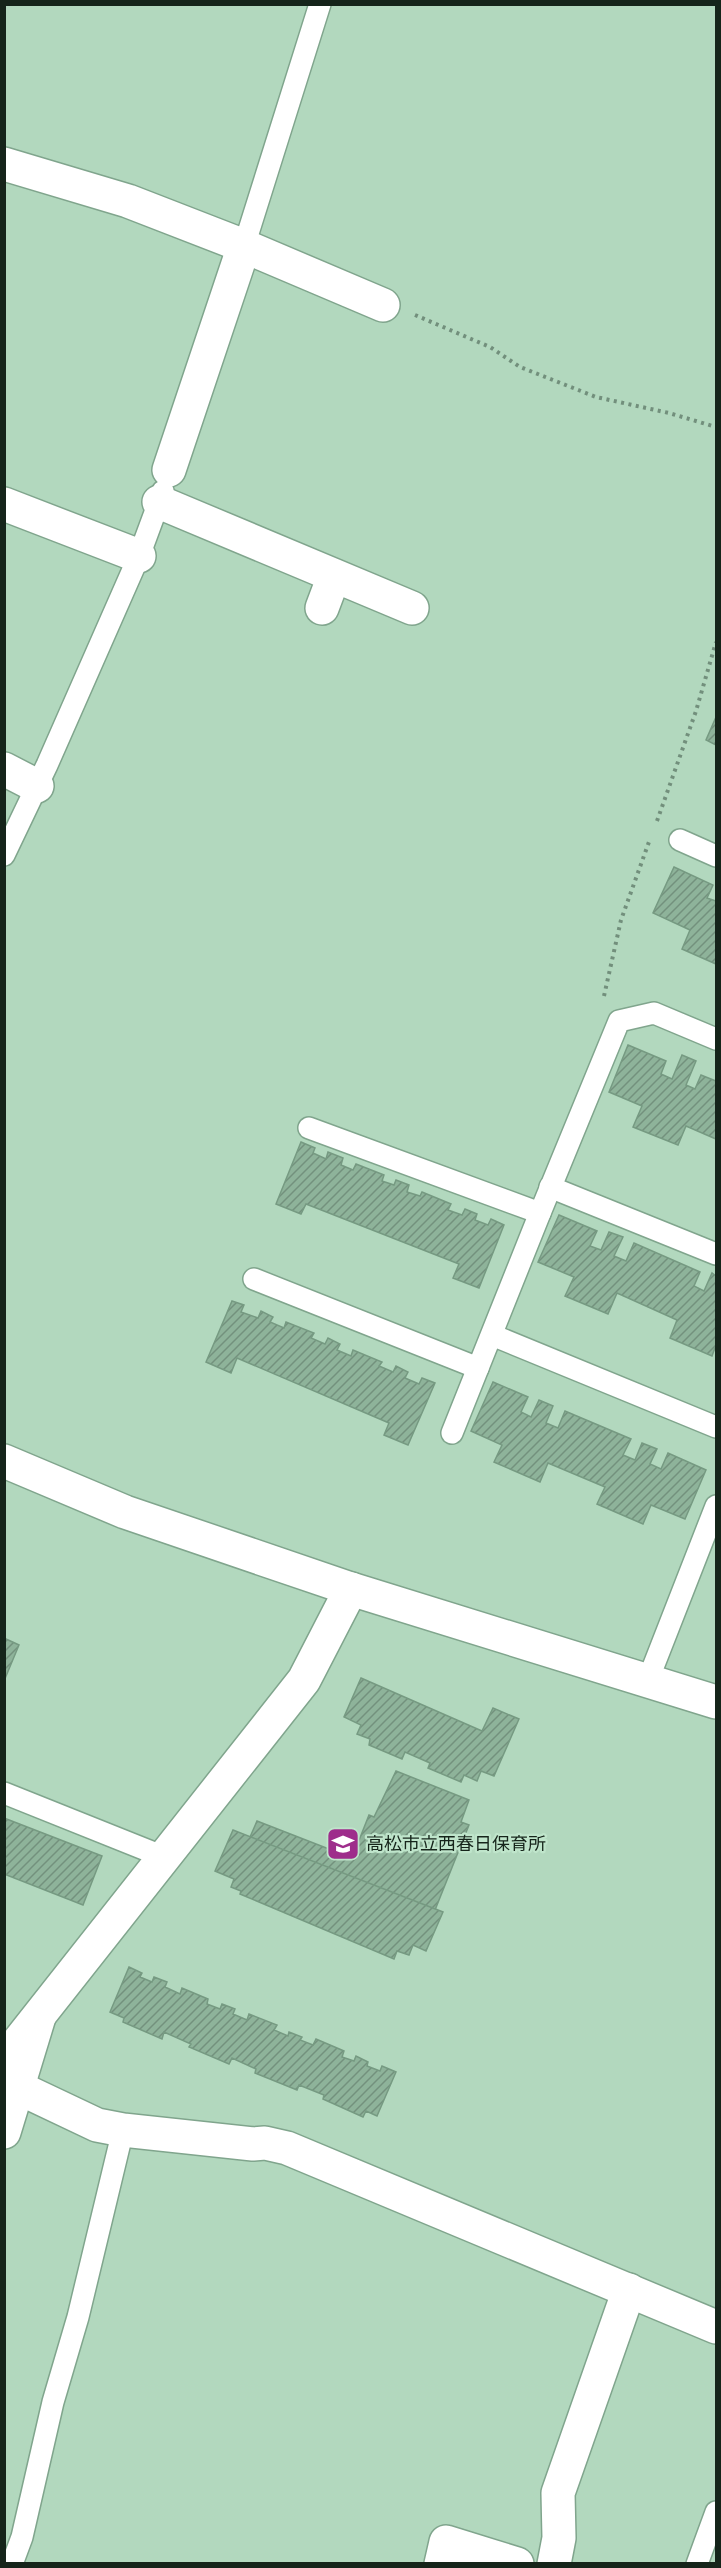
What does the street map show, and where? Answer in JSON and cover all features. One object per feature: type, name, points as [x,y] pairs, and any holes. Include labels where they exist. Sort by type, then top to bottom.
[{"type":"street","points":[[4,164],[128,201],[244,246],[383,305]]},
{"type":"street","points":[[169,470],[244,246]]},
{"type":"street","points":[[159,502],[412,608]]},
{"type":"street","points":[[4,504],[139,556]]},
{"type":"street","points":[[322,608],[334,576]]},
{"type":"street","points":[[4,769],[37,786]]},
{"type":"street","points":[[4,1461],[125,1512],[351,1589],[717,1702]]},
{"type":"street","points":[[4,2132],[9,2076],[39,2017],[304,1680],[351,1589]]},
{"type":"street","points":[[9,2076],[97,2125],[123,2130],[287,2148],[717,2327]]},
{"type":"street","points":[[554,2564],[559,2538],[558,2493],[628,2290]]},
{"type":"street","points":[[441,2564],[446,2542],[517,2564]]},
{"type":"lane","points":[[244,246],[320,4]]},
{"type":"lane","points":[[4,855],[139,556],[169,470]]},
{"type":"lane","points":[[680,840],[717,856]]},
{"type":"lane","points":[[452,1433],[619,1021],[654,1013],[717,1039]]},
{"type":"lane","points":[[309,1128],[540,1213]]},
{"type":"lane","points":[[550,1187],[717,1254]]},
{"type":"lane","points":[[255,1279],[478,1368]]},
{"type":"lane","points":[[492,1335],[717,1427]]},
{"type":"lane","points":[[648,1680],[717,1506]]},
{"type":"lane","points":[[4,1793],[164,1857]]},
{"type":"lane","points":[[12,2564],[21,2537],[53,2402],[78,2317],[123,2130]]},
{"type":"lane","points":[[696,2564],[717,2512]]},
{"type":"path","points":[[383,305],[451,329],[490,346],[520,367],[597,398],[669,413],[717,427]]},
{"type":"building","points":[[716,717],[716,745],[706,740]]},
{"type":"building","points":[[674,867],[713,885],[707,898],[716,901],[716,964],[682,949],[690,930],[653,913]]},
{"type":"building","points":[[628,1045],[666,1061],[661,1074],[672,1079],[682,1055],[696,1061],[686,1085],[695,1089],[701,1075],[716,1081],[716,1139],[686,1126],[678,1145],[633,1127],[642,1106],[609,1092]]},
{"type":"building","points":[[301,1142],[315,1148],[313,1153],[326,1159],[328,1152],[343,1158],[341,1165],[353,1170],[356,1164],[384,1175],[382,1181],[394,1185],[396,1180],[409,1185],[407,1192],[420,1196],[422,1192],[451,1204],[448,1210],[462,1215],[465,1209],[477,1214],[475,1220],[488,1225],[491,1219],[504,1225],[479,1288],[453,1278],[459,1264],[306,1204],[301,1214],[276,1204]]},
{"type":"building","points":[[559,1215],[597,1231],[590,1246],[601,1250],[609,1232],[623,1237],[614,1256],[626,1261],[634,1243],[700,1272],[694,1286],[704,1291],[712,1273],[716,1276],[716,1345],[712,1356],[670,1338],[677,1320],[617,1293],[608,1314],[565,1296],[574,1277],[538,1262]]},
{"type":"building","points":[[232,1301],[244,1305],[241,1312],[258,1318],[261,1311],[273,1317],[270,1322],[284,1328],[286,1322],[314,1333],[311,1338],[325,1344],[328,1338],[340,1344],[337,1350],[351,1356],[353,1350],[382,1362],[379,1366],[393,1372],[396,1366],[408,1372],[405,1378],[419,1384],[422,1378],[435,1383],[408,1445],[384,1435],[389,1423],[237,1358],[231,1373],[206,1362]]},
{"type":"building","points":[[493,1382],[528,1397],[521,1412],[531,1417],[539,1400],[553,1406],[546,1423],[558,1428],[565,1411],[631,1439],[623,1455],[635,1460],[642,1443],[657,1449],[650,1464],[661,1469],[668,1453],[706,1470],[685,1519],[651,1505],[643,1524],[597,1504],[605,1487],[548,1463],[540,1482],[494,1462],[502,1445],[471,1431]]},
{"type":"building","points":[[6,1639],[19,1645],[4,1681],[4,1641]]},
{"type":"building","points":[[361,1678],[482,1731],[493,1708],[519,1719],[494,1776],[481,1771],[477,1781],[464,1775],[461,1782],[428,1768],[430,1763],[405,1752],[402,1759],[369,1745],[370,1739],[357,1734],[361,1725],[344,1717]]},
{"type":"building","points":[[396,1771],[469,1800],[461,1822],[469,1825],[435,1910],[250,1837],[257,1821],[352,1858],[369,1815],[374,1817]]},
{"type":"building","points":[[4,1818],[102,1856],[83,1905],[4,1874]]},
{"type":"building","points":[[233,1830],[443,1912],[426,1951],[413,1945],[409,1955],[397,1951],[394,1959],[240,1894],[241,1891],[231,1887],[234,1879],[215,1871]]},
{"type":"building","points":[[129,1967],[142,1973],[140,1977],[152,1982],[154,1977],[167,1982],[165,1987],[180,1994],[182,1988],[208,1999],[207,2004],[220,2009],[222,2004],[235,2009],[233,2014],[247,2020],[249,2014],[277,2025],[274,2030],[288,2036],[289,2032],[313,2045],[316,2039],[344,2051],[342,2057],[354,2061],[356,2056],[368,2062],[367,2066],[380,2071],[382,2066],[396,2072],[377,2116],[366,2111],[363,2117],[323,2099],[324,2095],[299,2085],[297,2090],[255,2073],[256,2069],[232,2058],[229,2064],[189,2047],[191,2044],[164,2032],[162,2039],[123,2022],[124,2018],[110,2012]]},
{"type":"place","name":"高松市立西春日保育所","points":[[343,1844]]}]
